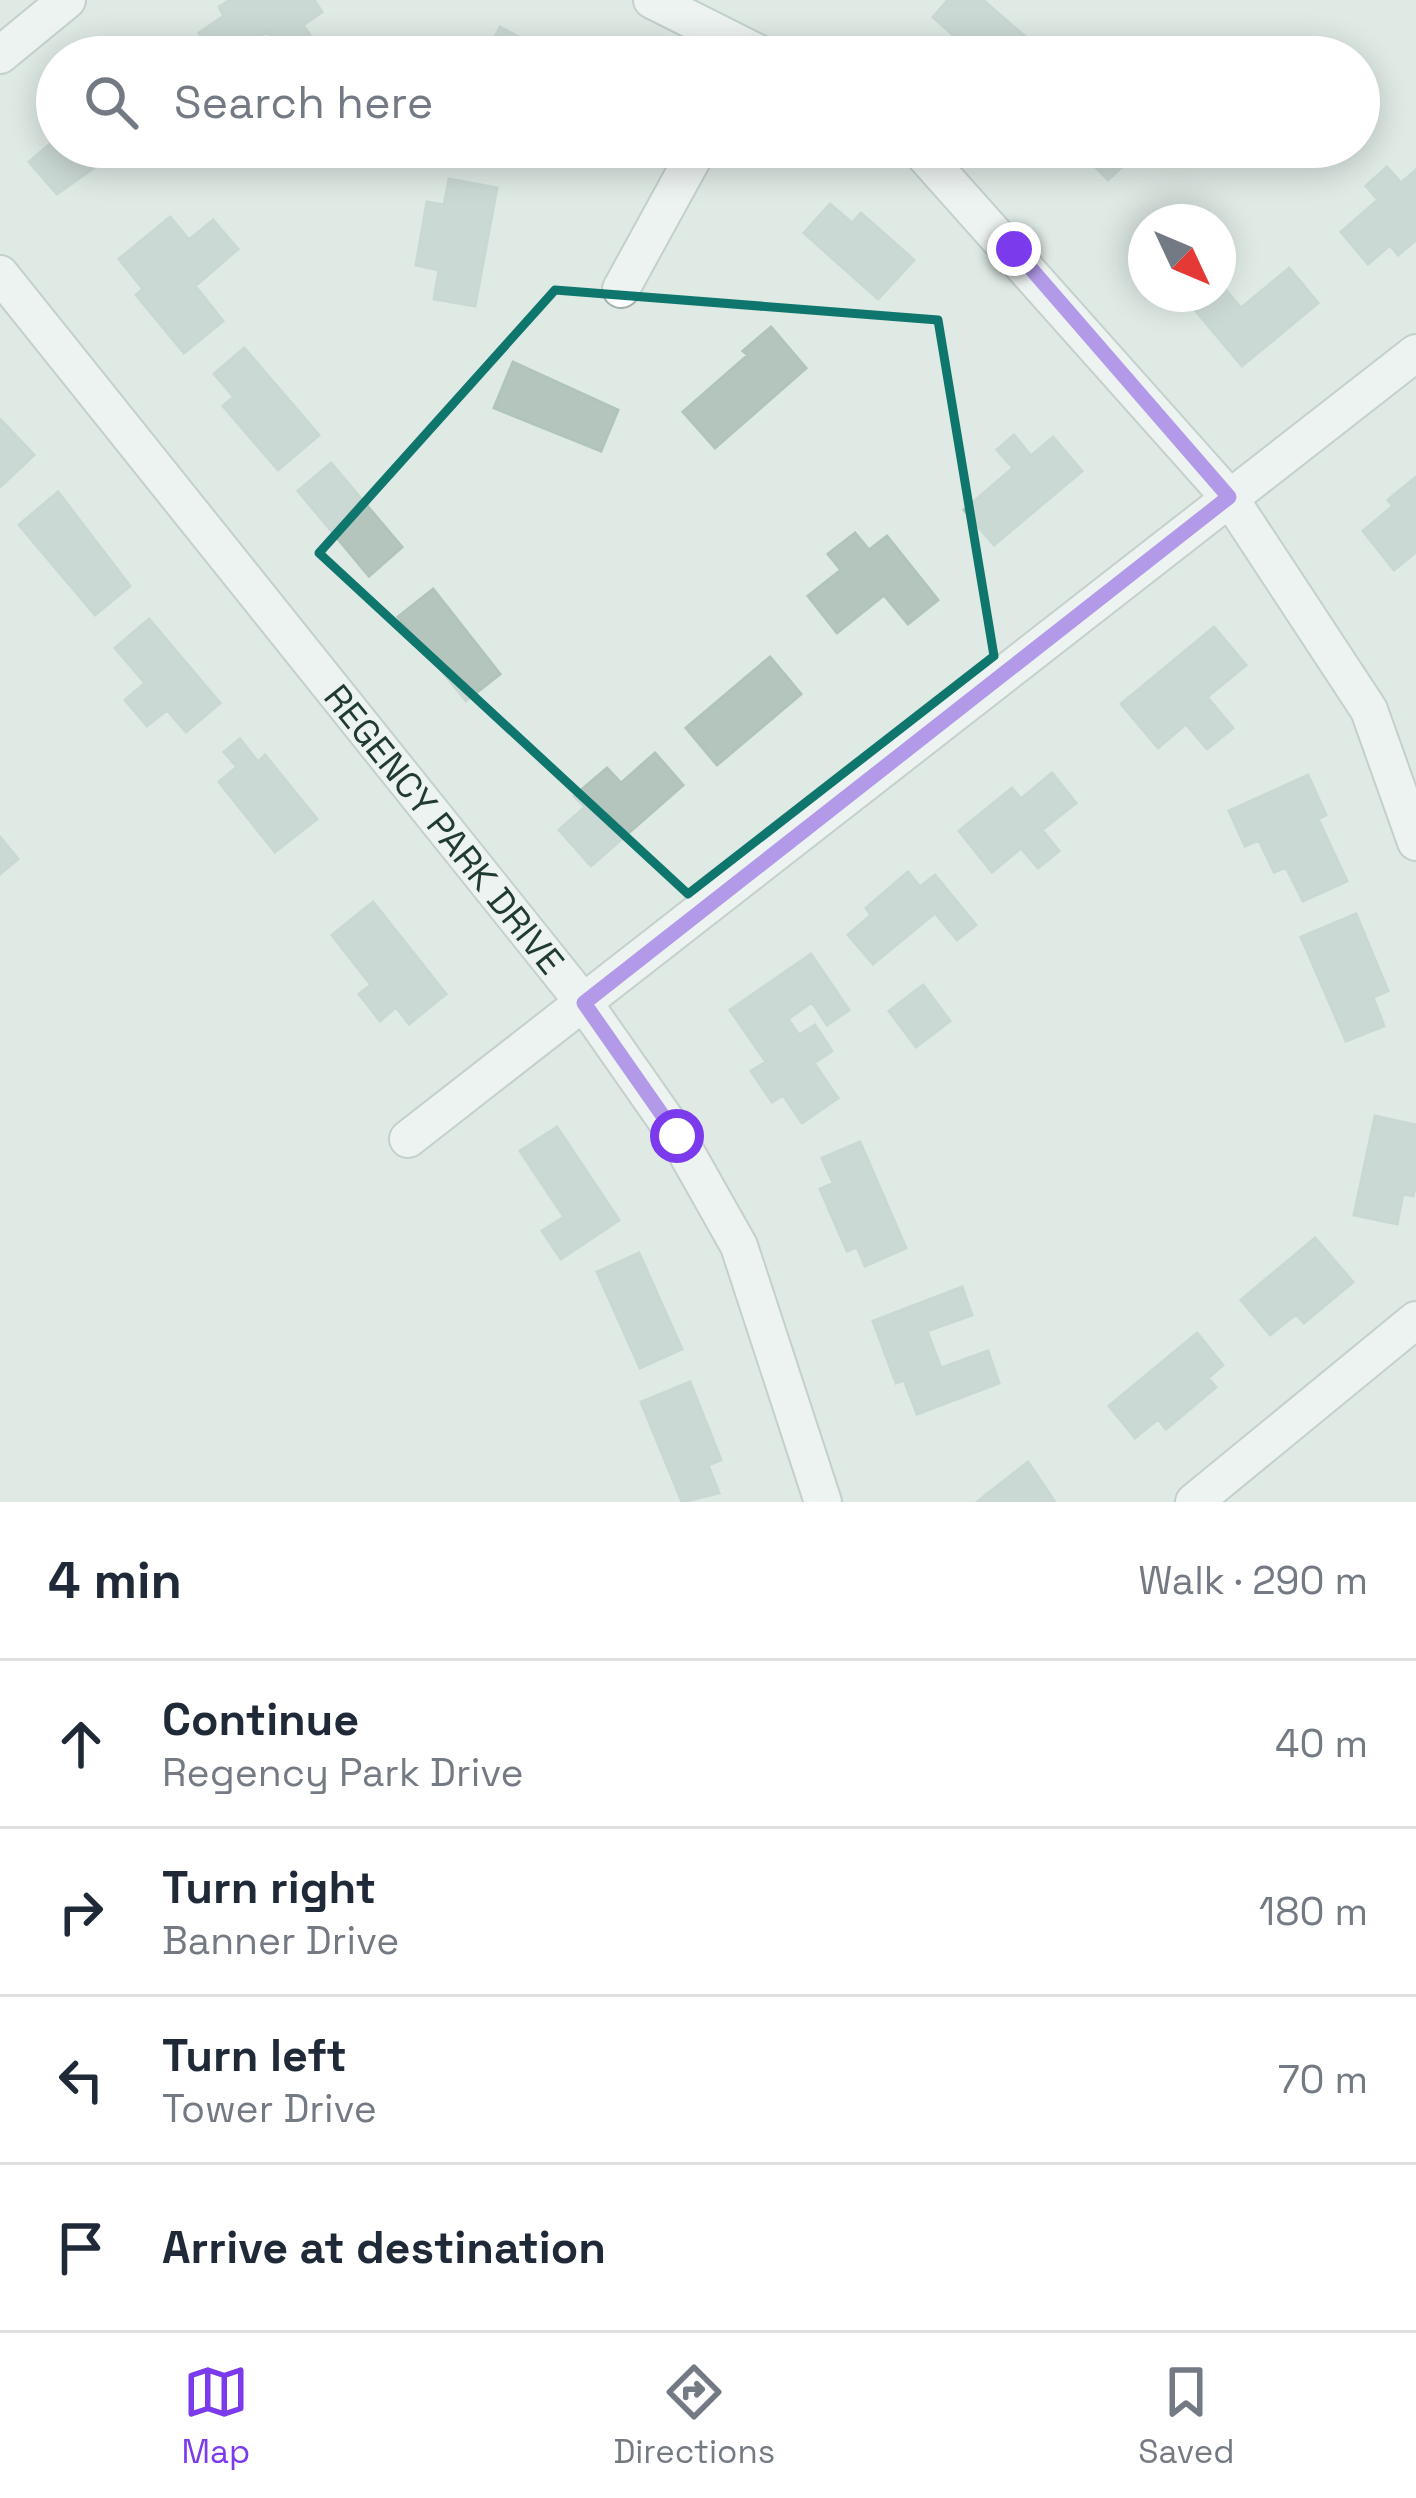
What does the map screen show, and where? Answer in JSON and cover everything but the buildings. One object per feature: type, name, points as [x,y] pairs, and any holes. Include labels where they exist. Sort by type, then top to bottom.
[{"type":"street","points":[[0,55],[67,0]]},
{"type":"street","points":[[652,0],[720,36]]},
{"type":"street","points":[[621,289],[687,168]]},
{"type":"street","points":[[937,168],[1229,497],[1369,710],[1416,842]]},
{"type":"street","name":"REGENCY PARK DRIVE","points":[[0,274],[584,1003],[677,1136],[739,1246],[823,1502]]},
{"type":"street","points":[[408,1139],[1416,353]]},
{"type":"street","points":[[1194,1502],[1416,1320]]},
{"type":"highlighted area","points":[[555,290],[938,320],[994,656],[688,894],[319,553]]},
{"type":"route","points":[[677,1136],[584,1003],[1229,497],[1014,249]]}]
